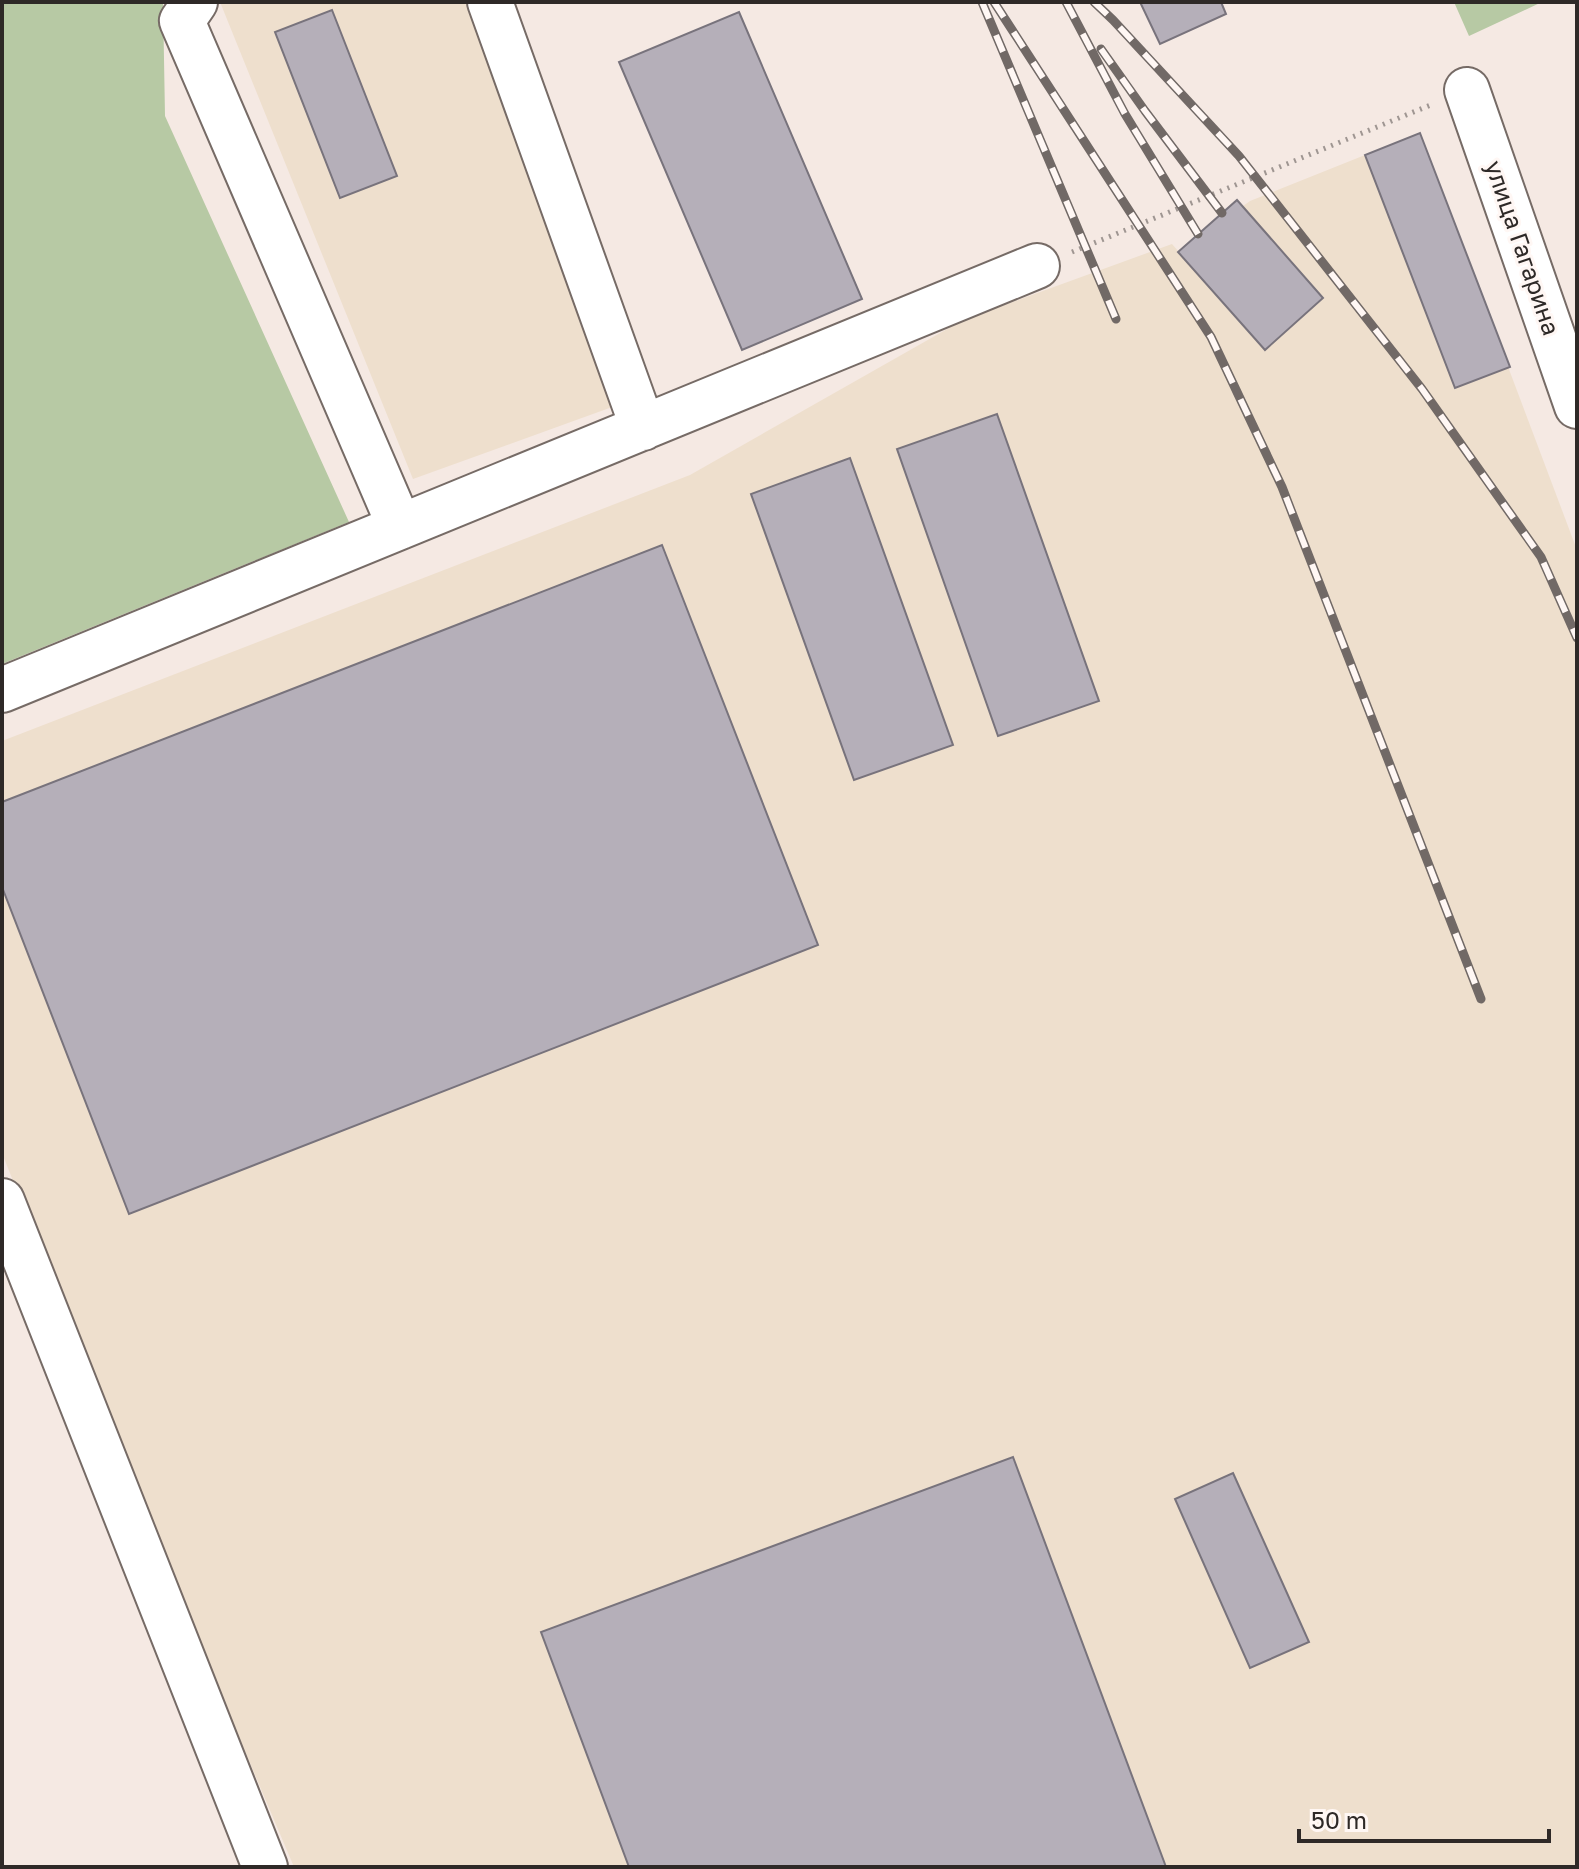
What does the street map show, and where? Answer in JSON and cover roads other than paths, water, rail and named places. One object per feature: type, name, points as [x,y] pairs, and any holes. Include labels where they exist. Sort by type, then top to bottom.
[{"type":"street","points":[[195,2],[182,21],[400,527]]},
{"type":"street","points":[[490,2],[643,428]]},
{"type":"street","name":"улица Гагарина","points":[[1467,90],[1577,406]]},
{"type":"street","points":[[2,690],[1037,266]]},
{"type":"street","points":[[2,1201],[265,1867]]},
{"type":"railway","points":[[982,2],[1116,319]]},
{"type":"railway","points":[[994,2],[1211,337],[1282,487],[1481,999]]},
{"type":"railway","points":[[1066,2],[1125,114],[1198,234]]},
{"type":"railway","points":[[1094,2],[1239,156],[1422,389],[1541,557],[1577,638]]},
{"type":"railway","points":[[1101,49],[1222,213]]}]
